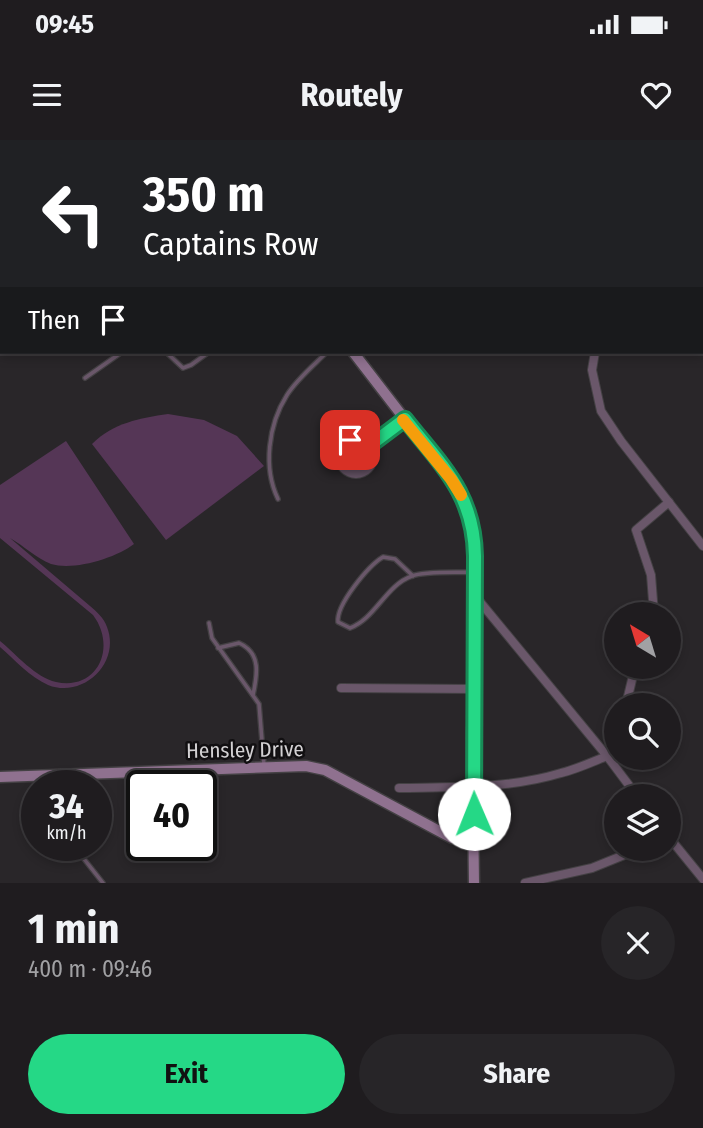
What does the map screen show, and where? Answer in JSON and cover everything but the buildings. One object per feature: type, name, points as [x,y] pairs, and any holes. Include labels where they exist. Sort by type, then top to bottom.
[{"type":"street","points":[[355,354],[451,479],[468,508],[475,540],[476,597],[472,732],[474,883]]},
{"type":"street","points":[[594,354],[592,370],[601,411],[621,441],[703,546]]},
{"type":"street","points":[[369,446],[405,419]]},
{"type":"street","points":[[356,439],[369,446],[373,459],[368,469],[358,474],[343,469],[338,452],[345,443],[356,439]]},
{"type":"street","points":[[653,602],[651,575],[636,530],[669,502]]},
{"type":"street","points":[[476,597],[604,752]]},
{"type":"street","points":[[341,688],[475,689]]},
{"type":"street","points":[[399,788],[473,788],[512,784],[562,773],[604,757]]},
{"type":"street","name":"Hensley Drive","points":[[0,777],[306,766],[325,770],[452,838],[474,841]]},
{"type":"street","points":[[681,851],[702,875]]},
{"type":"street","points":[[525,883],[592,868],[609,861]]},
{"type":"lane","points":[[85,378],[119,354]]},
{"type":"lane","points":[[168,354],[183,368],[206,354]]},
{"type":"lane","points":[[278,499],[273,489],[269,463],[270,441],[276,417],[293,387],[325,354]]},
{"type":"lane","points":[[413,576],[395,559],[383,557],[373,563],[339,609],[338,622],[350,628],[357,626],[386,595],[413,576],[475,571]]},
{"type":"lane","points":[[209,623],[212,639],[259,704],[265,767]]},
{"type":"lane","points":[[218,648],[239,643],[253,654],[257,665],[253,695]]},
{"type":"lane","points":[[86,861],[103,883]]},
{"type":"shaded area","points":[[168,414],[204,420],[237,436],[264,466],[166,540],[92,444],[118,426]]},
{"type":"shaded area","points":[[66,441],[134,544],[117,554],[94,562],[60,566],[51,564],[10,538],[95,611],[107,627],[109,653],[104,665],[86,682],[61,688],[41,682],[29,673],[0,647],[0,641],[41,676],[56,682],[71,683],[83,680],[99,664],[103,653],[100,627],[93,615],[0,538],[0,485]]},
{"type":"slow traffic","points":[[403,420],[405,419],[461,495]]},
{"type":"route","points":[[350,440],[356,439],[369,446],[405,419],[451,479],[468,508],[475,540],[475,689],[472,732],[474,814]]}]
